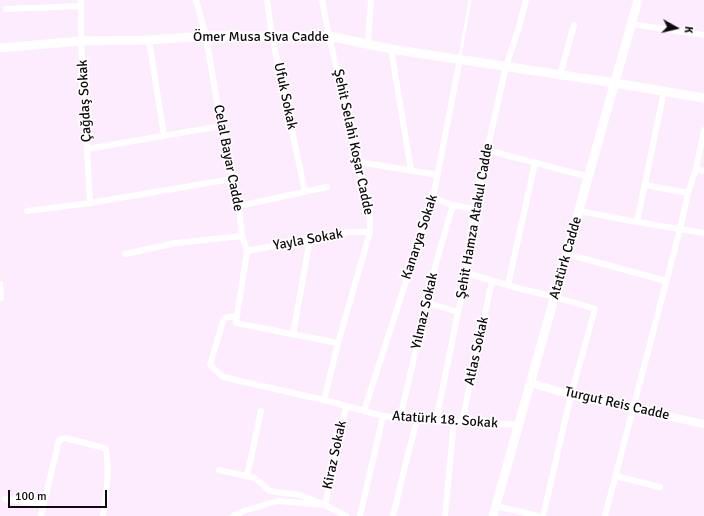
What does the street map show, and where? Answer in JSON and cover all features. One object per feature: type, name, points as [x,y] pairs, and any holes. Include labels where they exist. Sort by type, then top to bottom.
[{"type":"main road","name":"Atatürk Cadde","points":[[493,516],[632,24],[635,1]]},
{"type":"main road","name":"Ömer Musa Siva Cadde","points":[[0,48],[81,41],[149,40],[206,36],[329,36],[392,49],[704,98]]},
{"type":"street","name":"Celal Bayar Cadde","points":[[196,0],[206,36],[221,126],[239,206],[242,236],[248,251]]},
{"type":"street","name":"Ufuk Sokak","points":[[267,0],[272,36],[304,192]]},
{"type":"street","name":"Şehit Selahi Koşar Cadde","points":[[322,0],[370,211],[370,232],[338,343],[324,400]]},
{"type":"street","points":[[368,44],[371,0]]},
{"type":"street","name":"Şehit Hamza Atakul Cadde","points":[[436,421],[466,273],[474,209],[506,66],[526,0]]},
{"type":"street","points":[[6,9],[81,3]]},
{"type":"street","name":"Çağdaş Sokak","points":[[81,3],[81,41],[90,203]]},
{"type":"street","points":[[632,24],[704,35]]},
{"type":"street","points":[[560,75],[574,25]]},
{"type":"street","points":[[149,40],[164,136]]},
{"type":"street","points":[[392,49],[411,170]]},
{"type":"street","name":"Kanarya Sokak","points":[[364,410],[433,198],[460,59]]},
{"type":"street","points":[[637,222],[664,91]]},
{"type":"street","points":[[87,149],[221,126]]},
{"type":"street","points":[[605,516],[680,229],[688,193],[696,169],[704,130]]},
{"type":"street","points":[[487,150],[589,177]]},
{"type":"street","points":[[359,162],[438,175]]},
{"type":"street","points":[[508,285],[535,163]]},
{"type":"street","points":[[696,169],[704,171]]},
{"type":"street","points":[[27,211],[90,203],[232,179]]},
{"type":"street","points":[[645,185],[688,193]]},
{"type":"street","points":[[239,206],[327,187]]},
{"type":"street","points":[[433,198],[453,205],[474,209]]},
{"type":"street","name":"Yılmaz Sokak","points":[[400,418],[428,303],[436,263],[453,205]]},
{"type":"street","points":[[579,210],[637,222],[704,233]]},
{"type":"street","name":"Yayla Sokak","points":[[248,251],[348,232],[370,232]]},
{"type":"street","points":[[124,254],[176,243],[242,236]]},
{"type":"street","points":[[293,334],[310,239]]},
{"type":"street","points":[[248,251],[236,324],[338,343]]},
{"type":"street","points":[[567,254],[666,280]]},
{"type":"street","points":[[466,273],[595,309],[571,395],[543,516]]},
{"type":"street","name":"Atlas Sokak","points":[[462,422],[492,281]]},
{"type":"street","points":[[0,284],[1,298]]},
{"type":"street","points":[[428,303],[458,312]]},
{"type":"street","name":"Atatürk 18. Sokak","points":[[237,316],[224,318],[210,365],[223,377],[324,400],[383,416],[417,420],[519,425]]},
{"type":"street","name":"Turgut Reis Cadde","points":[[530,384],[571,395],[704,424]]},
{"type":"street","name":"Kiraz Sokak","points":[[325,505],[346,406]]},
{"type":"street","points":[[247,476],[261,411]]},
{"type":"street","points":[[360,516],[383,416]]},
{"type":"street","points":[[393,516],[417,420]]},
{"type":"street","points":[[445,516],[454,422]]},
{"type":"street","points":[[41,516],[60,440],[65,438],[106,449],[107,486],[103,516]]},
{"type":"street","points":[[218,470],[255,478],[270,491],[300,495],[325,505],[346,516]]},
{"type":"street","points":[[615,476],[660,487]]},
{"type":"street","points":[[5,499],[44,505]]},
{"type":"street","points":[[233,516],[244,511],[277,502],[325,505]]},
{"type":"street","points":[[496,506],[538,516]]},
{"type":"lane","points":[[460,59],[470,0]]}]
